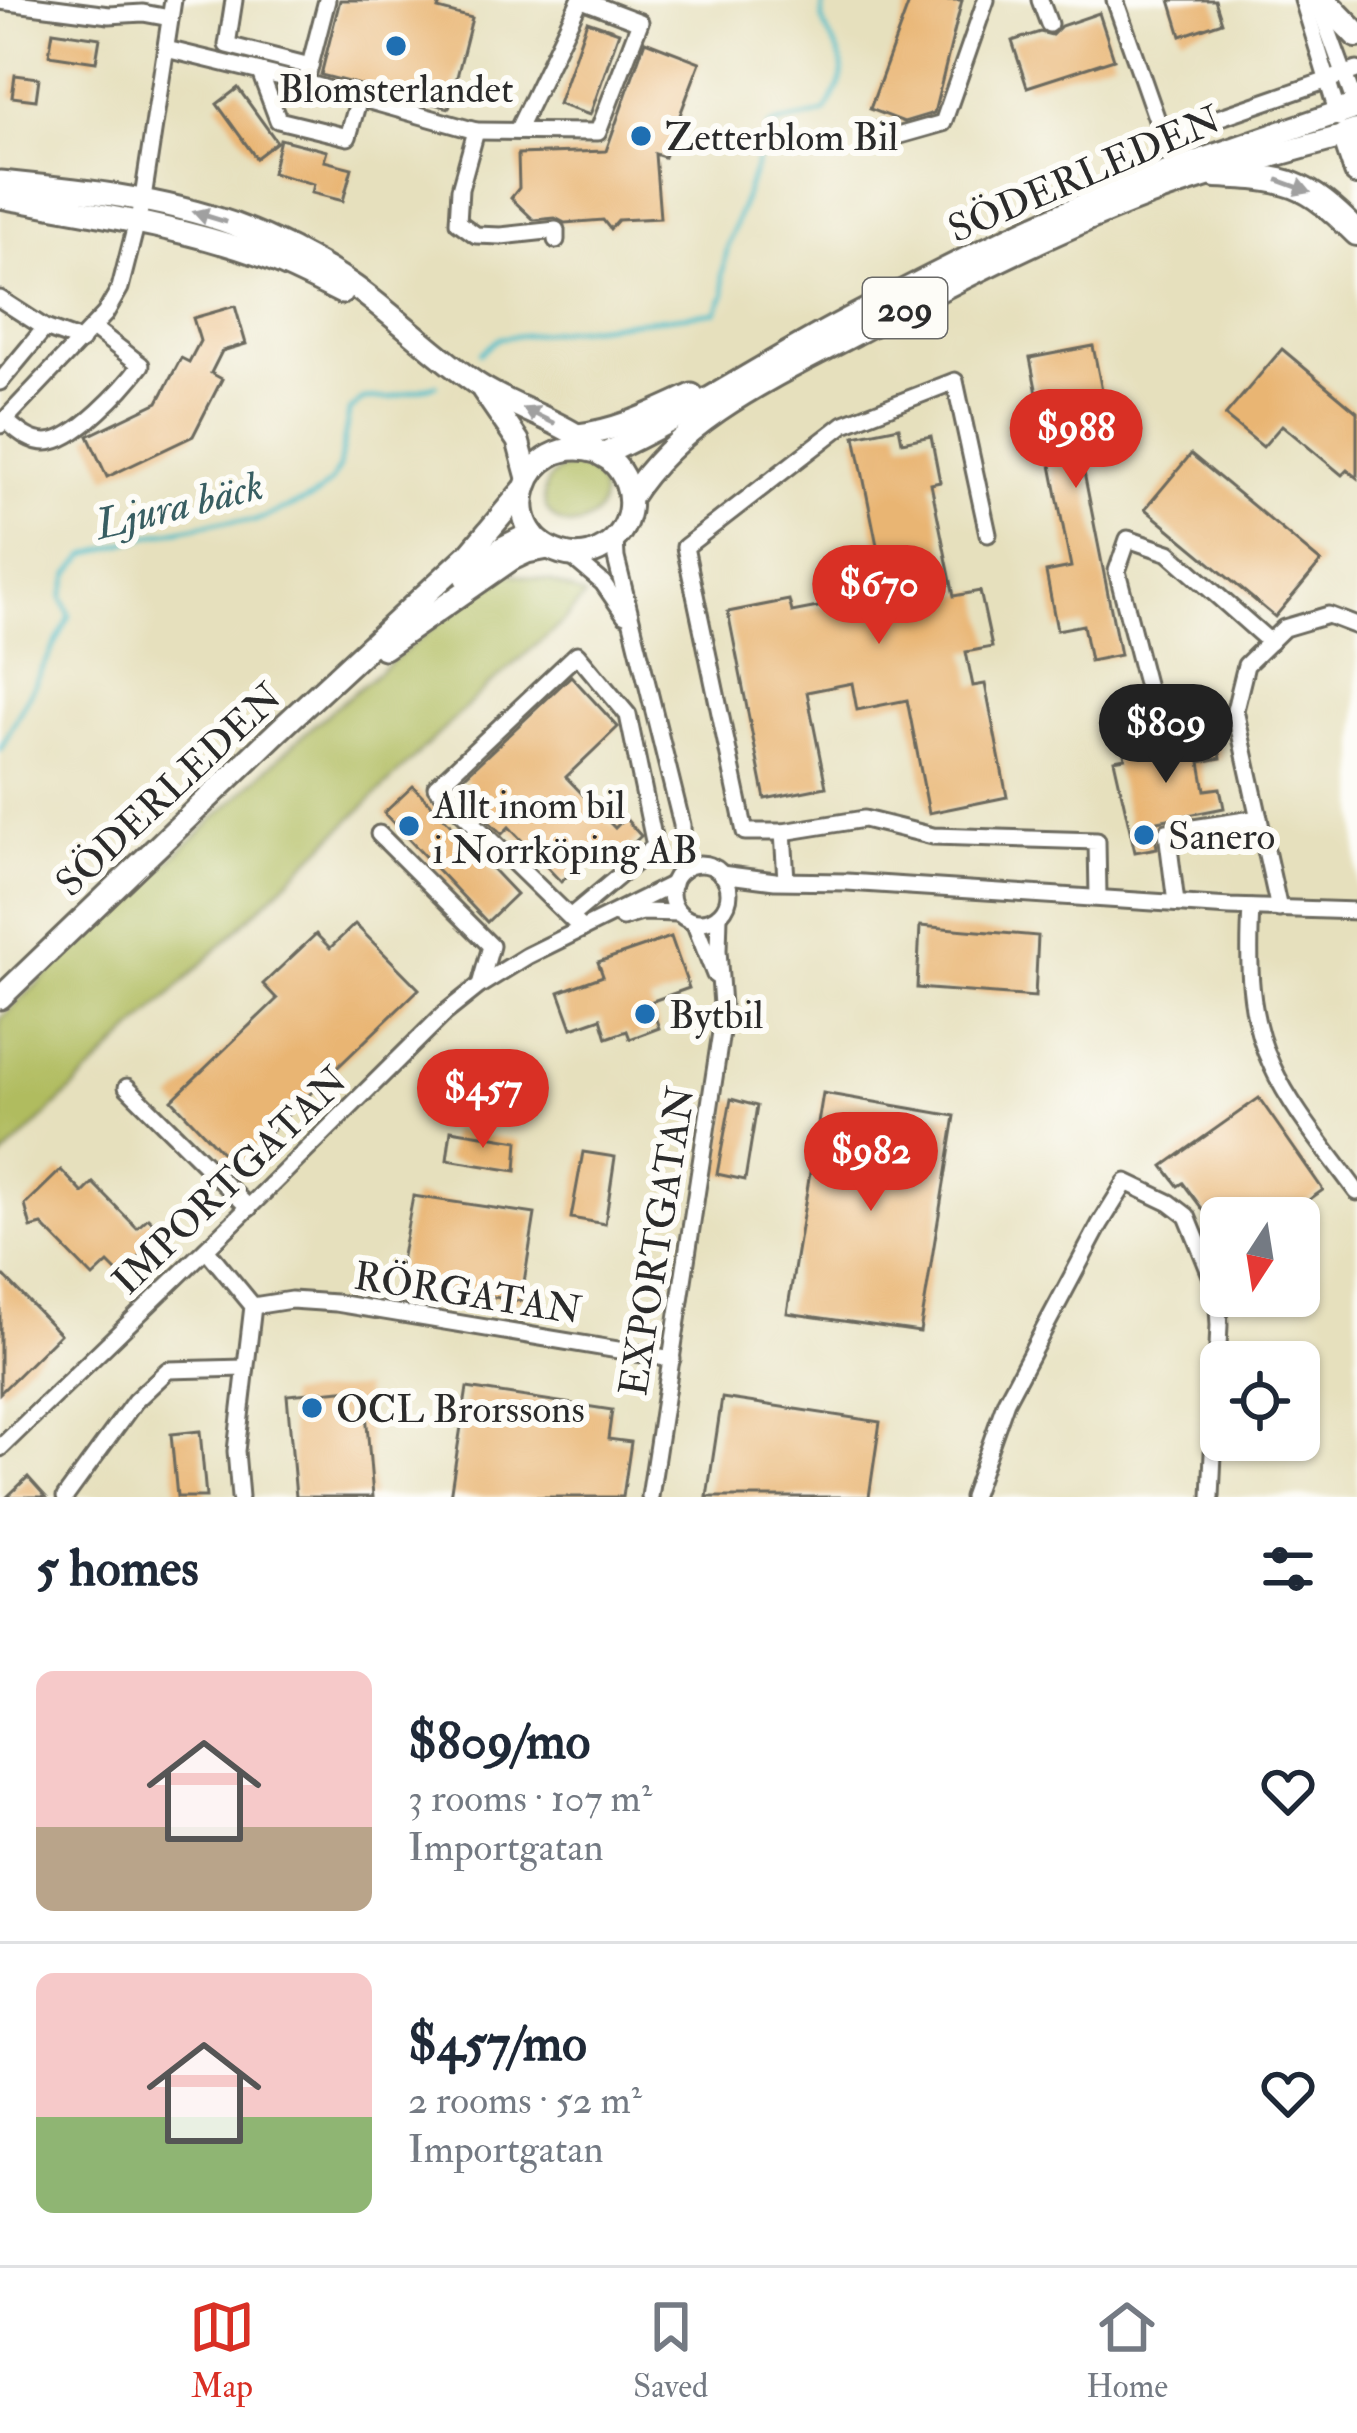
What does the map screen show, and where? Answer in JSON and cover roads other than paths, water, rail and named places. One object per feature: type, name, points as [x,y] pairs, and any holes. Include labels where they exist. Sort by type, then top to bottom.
[{"type":"highway","points":[[1320,0],[1357,34]]},
{"type":"highway","points":[[1351,117],[1357,172]]},
{"type":"highway","points":[[1216,175],[1286,181],[1316,194],[1357,233]]},
{"type":"main road","name":"SÖDERLEDEN","points":[[630,498],[652,467],[693,428],[792,367],[1025,248],[1351,117]]},
{"type":"main road","name":"SÖDERLEDEN","points":[[599,454],[665,425],[872,307],[1049,220],[1135,184],[1351,117]]},
{"type":"main road","points":[[0,182],[143,198],[235,225],[319,263],[478,385],[578,435],[618,469],[630,498],[627,520],[615,539],[595,553],[571,556],[540,541],[525,520],[526,484],[518,441],[478,385]]},
{"type":"main road","points":[[0,197],[138,223],[258,254],[401,324]]},
{"type":"main road","name":"SÖDERLEDEN","points":[[578,435],[638,421],[781,356]]},
{"type":"main road","points":[[526,484],[542,460],[562,450],[599,454]]},
{"type":"main road","name":"SÖDERLEDEN","points":[[0,998],[470,554],[526,484]]},
{"type":"main road","name":"SÖDERLEDEN","points":[[334,682],[384,649],[483,560],[515,539],[540,541]]},
{"type":"street","points":[[234,0],[226,45],[310,66]]},
{"type":"street","points":[[306,83],[327,0]]},
{"type":"street","points":[[166,49],[476,131],[598,132],[640,22],[581,0],[517,131]]},
{"type":"street","points":[[875,131],[890,138],[943,123],[986,0]]},
{"type":"street","points":[[1040,0],[1049,24]]},
{"type":"street","points":[[1115,0],[1170,157]]},
{"type":"street","points":[[1303,0],[1327,82],[1351,117]]},
{"type":"street","points":[[1320,0],[1351,72],[1351,117]]},
{"type":"street","points":[[0,1],[110,15],[172,9],[143,198],[120,288],[87,334],[2,422],[23,436],[50,442],[67,435],[121,393],[141,365],[87,334],[45,328],[0,299]]},
{"type":"street","points":[[260,72],[278,120],[348,137],[359,98]]},
{"type":"street","points":[[1163,137],[1351,72]]},
{"type":"street","points":[[476,131],[460,189],[458,221],[476,235],[556,230],[556,240]]},
{"type":"street","points":[[26,398],[0,383],[45,328]]},
{"type":"street","points":[[988,534],[955,381],[844,424],[685,547],[745,832],[783,832],[864,819],[932,836],[1097,841],[1098,897]]},
{"type":"street","points":[[615,539],[682,825],[705,865],[722,874],[780,881],[1357,911]]},
{"type":"street","points":[[1159,734],[1117,571],[1128,539],[1169,553],[1270,643]]},
{"type":"street","points":[[571,556],[603,584],[633,628]]},
{"type":"street","points":[[1279,909],[1235,710],[1246,665],[1284,628],[1328,615],[1357,626]]},
{"type":"street","points":[[577,654],[628,716],[655,846],[575,926],[436,787],[577,654]]},
{"type":"street","points":[[1176,903],[1167,832],[1259,818]]},
{"type":"street","points":[[682,825],[678,877],[671,899],[687,918],[703,922],[780,881]]},
{"type":"street","points":[[780,881],[783,832]]},
{"type":"street","points":[[380,834],[491,946],[480,986]]},
{"type":"street","points":[[678,877],[705,865]]},
{"type":"street","points":[[722,874],[728,886],[724,908]]},
{"type":"street","name":"IMPORTGATAN","points":[[0,1448],[445,1013],[575,926],[678,877]]},
{"type":"street","name":"EXPORTGATAN","points":[[650,1497],[723,1019],[718,931],[724,908]]},
{"type":"street","points":[[1251,908],[1253,1006],[1269,1060],[1357,1192]]},
{"type":"street","name":"IMPORTGATAN","points":[[575,926],[642,912],[687,918]]},
{"type":"street","name":"EXPORTGATAN","points":[[687,918],[722,995]]},
{"type":"street","points":[[127,1087],[249,1208]]},
{"type":"street","points":[[971,1497],[1006,1401],[1126,1182],[1170,1202],[1187,1216],[1217,1290],[1220,1325],[1211,1497]]},
{"type":"street","points":[[206,1249],[253,1306],[236,1451],[240,1497]]},
{"type":"street","name":"RÖRGATAN","points":[[253,1306],[291,1300],[336,1303],[672,1359]]},
{"type":"street","points":[[65,1497],[135,1401],[168,1370],[245,1368]]},
{"type":"waterway","name":"Ljura bäck","points":[[481,353],[499,338],[716,312],[725,294],[722,275],[728,245],[770,126],[825,112],[839,85],[842,64],[823,20],[825,0]]},
{"type":"waterway","name":"Ljura bäck","points":[[0,750],[70,616],[62,597],[70,573],[86,555],[218,522],[255,521],[314,497],[339,467],[349,412],[363,399],[390,398],[436,385]]},
{"type":"place","name":"Blomsterlandet","points":[[396,46]]},
{"type":"place","name":"Zetterblom Bil","points":[[641,136]]},
{"type":"place","name":"Allt inom bil i Norrköping AB","points":[[409,826]]},
{"type":"place","name":"Sanero","points":[[1144,835]]},
{"type":"place","name":"Bytbil","points":[[645,1014]]},
{"type":"place","name":"OCL Brorssons","points":[[312,1408]]}]
